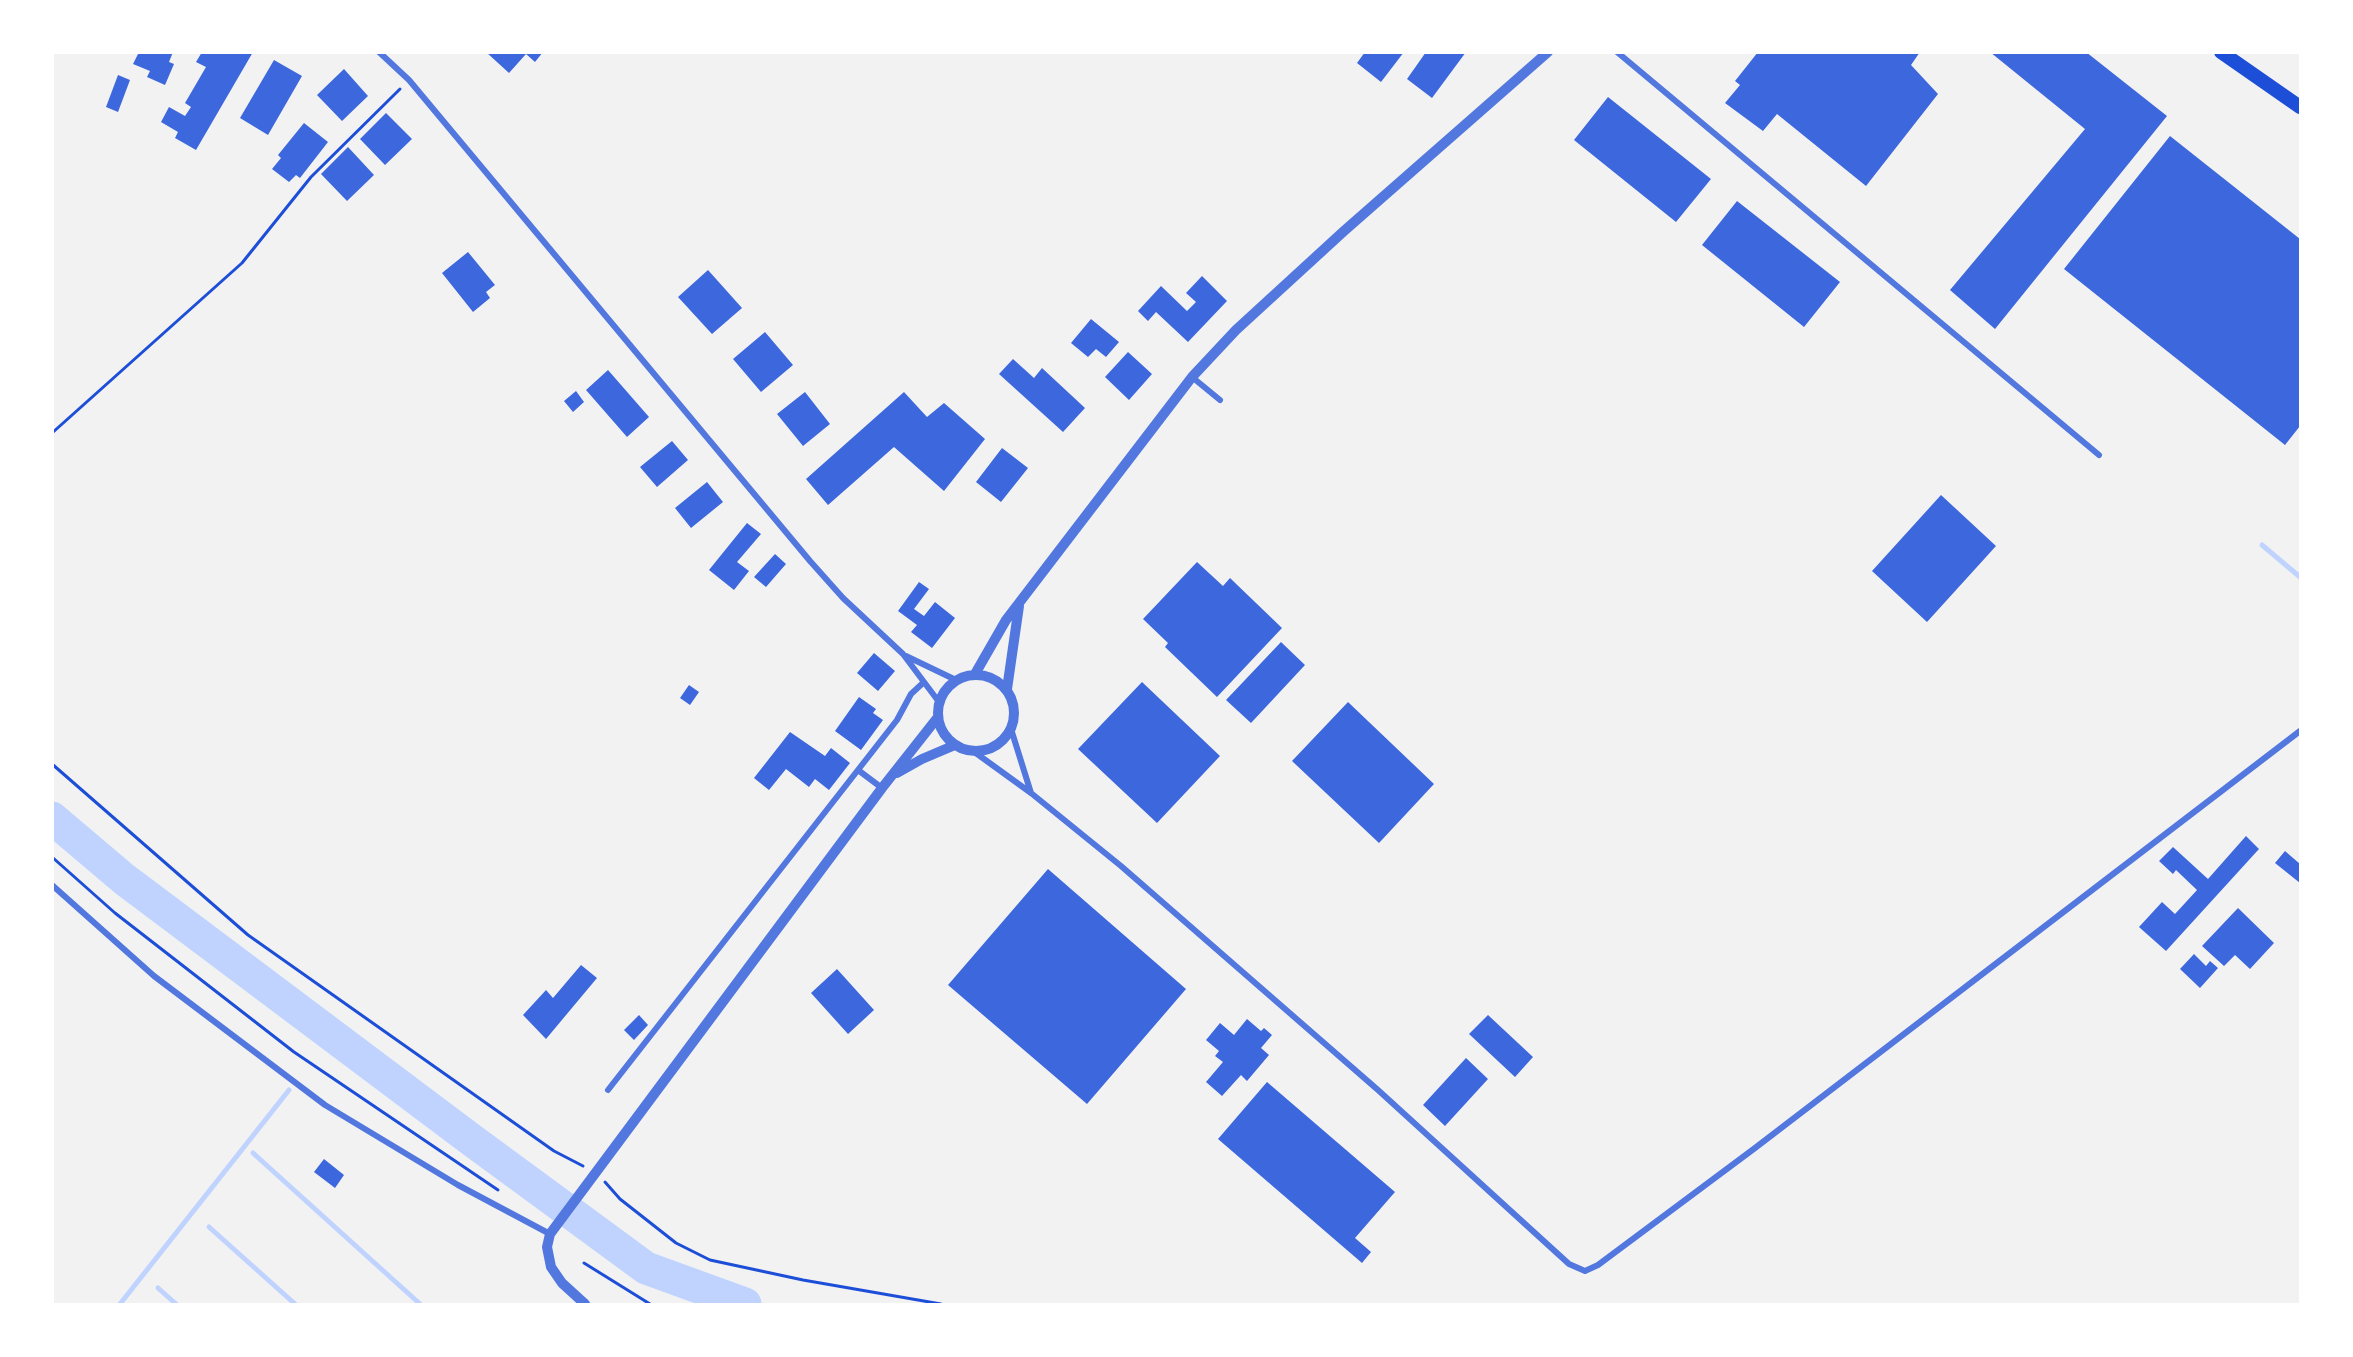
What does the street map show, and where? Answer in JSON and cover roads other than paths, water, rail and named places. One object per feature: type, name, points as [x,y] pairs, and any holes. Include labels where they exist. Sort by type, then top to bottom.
[{"type":"main road","points":[[2220,52],[2301,107]]},
{"type":"street","points":[[379,52],[409,80],[810,561],[843,598],[903,654],[939,702]]},
{"type":"street","points":[[975,674],[1000,630],[1019,603],[1192,377],[1236,330],[1344,231],[1548,52]]},
{"type":"street","points":[[1617,52],[2099,454]]},
{"type":"street","points":[[1192,377],[1220,400]]},
{"type":"street","points":[[1019,603],[1007,689],[1014,711],[1011,729],[1031,793]]},
{"type":"street","points":[[903,654],[956,680]]},
{"type":"street","points":[[1007,689],[995,679],[975,674],[956,680],[946,689],[939,702],[938,717],[944,734],[955,745],[973,751],[1031,793],[1120,866],[1378,1090],[1569,1264],[1576,1269],[1585,1270],[1598,1265],[1755,1148],[2301,731]]},
{"type":"street","points":[[608,1090],[897,720],[911,694],[924,682]]},
{"type":"street","points":[[585,1305],[562,1283],[551,1267],[546,1247],[550,1234],[889,778],[938,717]]},
{"type":"street","points":[[973,751],[984,750],[999,744],[1011,729]]},
{"type":"street","points":[[889,778],[915,762],[955,745]]},
{"type":"street","points":[[858,770],[882,788]]},
{"type":"street","points":[[52,885],[154,976],[326,1105],[458,1185],[550,1234]]},
{"type":"waterway","points":[[2262,545],[2300,577]]},
{"type":"waterway","points":[[52,818],[124,879],[646,1268],[745,1304]]},
{"type":"waterway","points":[[120,1304],[289,1090]]},
{"type":"waterway","points":[[253,1153],[420,1304]]},
{"type":"waterway","points":[[209,1227],[295,1304]]},
{"type":"waterway","points":[[158,1288],[176,1304]]}]
